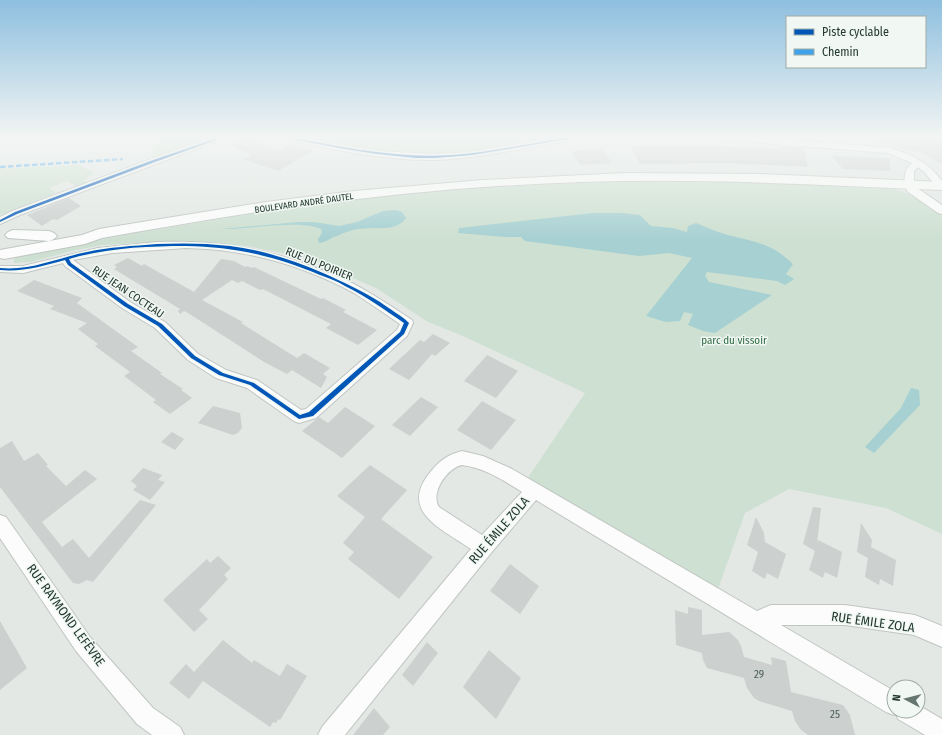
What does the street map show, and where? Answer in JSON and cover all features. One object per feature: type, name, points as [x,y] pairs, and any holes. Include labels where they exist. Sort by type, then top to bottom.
[{"type":"main road","name":"BOULEVARD ANDRÉ DAUTEL","points":[[6,233],[53,236],[99,234],[321,199],[480,184],[582,178],[760,178],[909,184],[941,187]]},
{"type":"main road","points":[[2,255],[14,243],[15,239],[6,233]]},
{"type":"main road","name":"BOULEVARD ANDRÉ DAUTEL","points":[[2,255],[85,239],[99,234]]},
{"type":"street","points":[[0,221],[16,213],[127,171]]},
{"type":"street","points":[[909,171],[908,174],[909,184],[912,190],[942,210]]},
{"type":"street","points":[[929,171],[941,187]]},
{"type":"street","name":"RUE DU POIRIER","points":[[0,269],[26,269],[98,251],[173,245],[216,246],[264,254],[303,265],[351,286],[407,323],[402,333],[311,414],[299,417]]},
{"type":"street","name":"RUE JEAN COCTEAU","points":[[66,258],[69,264],[126,305],[160,325],[193,357],[221,374],[252,384],[299,417]]},
{"type":"street","points":[[484,548],[432,513],[427,505],[429,487],[447,464],[455,459],[465,458],[478,461],[534,490]]},
{"type":"street","name":"RUE ÉMILE ZOLA","points":[[330,735],[484,548],[534,490],[886,699]]},
{"type":"street","name":"RUE RAYMOND LEFÈVRE","points":[[0,523],[83,644],[145,716],[172,735]]},
{"type":"street","name":"RUE ÉMILE ZOLA","points":[[757,623],[771,615],[845,615],[915,625],[942,637]]},
{"type":"street","points":[[920,719],[942,732]]},
{"type":"green space","points":[[0,171],[91,171],[95,174],[87,177],[88,178],[84,180],[86,182],[76,186],[67,181],[49,188],[56,193],[0,215]]},
{"type":"green space","name":"parc du vissoir","points":[[664,180],[881,186],[899,190],[913,196],[942,215],[942,534],[886,508],[789,489],[745,513],[717,592],[527,479],[585,393],[463,336],[428,322],[376,288],[307,258],[247,246],[177,241],[102,245],[71,251],[31,262],[14,263],[14,258],[23,254],[210,220],[304,206],[465,189]]},
{"type":"water","points":[[396,210],[402,212],[406,218],[397,226],[356,229],[319,243],[318,239],[322,233],[321,229],[311,226],[287,225],[221,229],[298,222],[314,222],[339,226],[357,222],[383,211]]},
{"type":"water","points":[[593,213],[640,215],[651,226],[673,228],[687,232],[688,226],[696,223],[724,234],[762,244],[770,247],[793,264],[786,274],[794,279],[785,285],[777,281],[707,272],[705,276],[709,282],[772,295],[715,333],[703,331],[688,325],[693,314],[684,312],[680,321],[666,322],[646,316],[692,258],[669,253],[639,256],[525,241],[521,237],[458,233],[459,228]]},
{"type":"water","points":[[911,388],[919,390],[920,405],[874,453],[865,447],[901,408]]},
{"type":"building","points":[[69,198],[81,206],[57,220],[53,219],[42,226],[27,215]]},
{"type":"building","points":[[128,258],[142,266],[144,264],[194,292],[221,259],[234,261],[245,267],[254,267],[321,299],[323,298],[346,310],[343,312],[377,330],[358,345],[326,328],[331,324],[263,289],[260,290],[242,281],[238,283],[232,280],[202,300],[243,322],[241,323],[297,358],[304,353],[330,368],[323,374],[327,377],[321,388],[292,370],[287,374],[264,362],[188,313],[184,311],[180,314],[178,311],[180,309],[114,269],[117,267],[114,265]]},
{"type":"building","points":[[34,280],[82,298],[77,303],[138,347],[131,351],[162,373],[160,374],[183,389],[181,390],[192,398],[170,414],[153,402],[156,400],[124,376],[130,372],[95,346],[98,344],[78,329],[87,323],[50,309],[54,306],[17,291]]},
{"type":"building","points":[[433,334],[450,343],[435,356],[432,354],[409,380],[389,369],[420,340],[424,342]]},
{"type":"building","points":[[487,355],[518,371],[496,398],[464,381]]},
{"type":"building","points":[[421,397],[438,407],[410,436],[392,425]]},
{"type":"building","points":[[482,401],[516,420],[491,450],[457,430]]},
{"type":"building","points":[[213,406],[240,413],[242,428],[238,433],[233,435],[198,423]]},
{"type":"building","points":[[345,407],[375,426],[342,458],[302,431],[319,417],[328,423]]},
{"type":"building","points":[[172,432],[184,439],[175,450],[161,442]]},
{"type":"building","points":[[12,441],[24,461],[38,453],[48,465],[46,466],[66,486],[85,470],[97,479],[42,522],[62,547],[73,539],[89,558],[140,500],[156,505],[93,582],[87,580],[79,584],[73,583],[0,487],[0,448]]},
{"type":"building","points":[[370,465],[407,490],[381,519],[433,557],[399,599],[348,559],[354,552],[343,543],[365,517],[337,496]]},
{"type":"building","points":[[143,468],[162,475],[158,480],[165,482],[150,500],[133,490],[137,486],[131,481]]},
{"type":"building","points":[[813,507],[821,508],[817,544],[818,540],[842,552],[837,578],[825,572],[823,578],[809,570],[815,551],[803,544]]},
{"type":"building","points":[[756,517],[764,533],[765,542],[786,554],[778,579],[767,573],[765,579],[752,571],[758,552],[747,545]]},
{"type":"building","points":[[861,523],[872,540],[871,547],[896,560],[893,586],[880,579],[879,585],[865,577],[868,558],[857,552]]},
{"type":"building","points":[[218,556],[231,568],[224,575],[228,579],[199,610],[208,619],[194,632],[163,600],[207,559],[210,563]]},
{"type":"building","points":[[510,564],[539,586],[520,614],[490,591]]},
{"type":"building","points":[[688,607],[702,610],[702,635],[729,632],[738,640],[744,657],[772,665],[771,657],[786,661],[791,692],[843,705],[850,715],[855,735],[808,735],[801,730],[795,721],[792,711],[759,701],[754,698],[747,688],[744,678],[707,668],[703,660],[702,653],[676,645],[675,610],[688,614]]},
{"type":"building","points":[[0,621],[27,668],[0,690]]},
{"type":"building","points":[[223,640],[252,663],[254,660],[280,676],[287,664],[307,676],[280,720],[278,719],[276,723],[273,722],[270,727],[203,681],[189,699],[169,683],[186,664],[194,672]]},
{"type":"building","points":[[427,642],[438,653],[413,686],[402,675]]},
{"type":"building","points":[[489,650],[521,678],[496,719],[463,687]]},
{"type":"building","points":[[374,708],[390,727],[383,735],[353,735]]},
{"type":"cycle path","points":[[0,221],[16,213],[127,171]]},
{"type":"cycle path","points":[[0,269],[11,270],[36,267],[48,264],[61,260],[74,256],[86,253],[127,248],[186,245],[230,247],[285,260],[348,285],[380,304],[407,323],[402,333],[311,414],[299,417],[252,384],[221,374],[193,357],[160,325],[126,305],[69,264],[66,258]]}]
